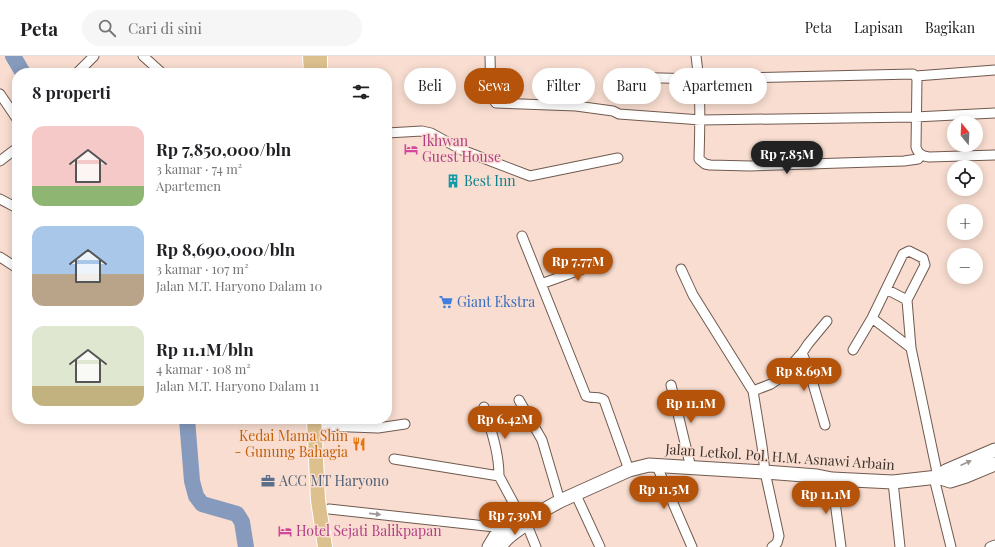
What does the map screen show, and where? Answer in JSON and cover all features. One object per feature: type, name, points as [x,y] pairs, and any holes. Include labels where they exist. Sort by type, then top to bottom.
[{"type":"main road","points":[[310,56],[311,68]]},
{"type":"main road","points":[[320,56],[320,68]]},
{"type":"main road","points":[[321,424],[334,547]]},
{"type":"main road","points":[[321,424],[318,500],[325,547]]},
{"type":"street","points":[[81,68],[94,56]]},
{"type":"street","points":[[143,56],[156,68]]},
{"type":"street","points":[[490,56],[491,97],[496,103],[576,106],[613,111],[619,114],[701,120],[915,117],[995,113]]},
{"type":"street","points":[[696,56],[698,68]]},
{"type":"street","points":[[767,77],[910,74],[916,76],[995,70]]},
{"type":"street","points":[[916,76],[917,109],[915,117],[917,151],[921,155],[929,157],[995,155]]},
{"type":"street","points":[[0,94],[12,112]]},
{"type":"street","points":[[701,104],[699,159],[705,164],[750,166],[904,161],[918,159],[921,155]]},
{"type":"street","points":[[392,133],[422,131],[431,133],[462,150],[530,176],[618,158]]},
{"type":"street","points":[[0,161],[12,152]]},
{"type":"street","points":[[0,199],[12,205]]},
{"type":"street","points":[[522,236],[586,396],[601,398],[606,402],[629,470]]},
{"type":"street","points":[[853,350],[872,318],[903,254],[909,251],[923,258],[925,265],[907,300],[911,348],[951,547]]},
{"type":"street","points":[[0,257],[12,265]]},
{"type":"street","points":[[541,284],[588,267],[593,264],[596,259]]},
{"type":"street","points":[[682,269],[693,295],[753,391],[765,472],[779,536],[778,543],[772,547]]},
{"type":"street","points":[[886,288],[907,300]]},
{"type":"street","points":[[872,318],[911,348]]},
{"type":"street","points":[[753,391],[771,384],[780,378],[827,322]]},
{"type":"street","points":[[802,353],[809,370],[825,425]]},
{"type":"street","points":[[671,385],[692,468]]},
{"type":"street","points":[[519,400],[542,440],[560,501]]},
{"type":"street","points":[[484,407],[496,448],[500,479],[527,519],[536,547]]},
{"type":"street","points":[[345,424],[378,428],[405,424]]},
{"type":"street","name":"Jalan Letkol. Pol. H.M. Asnawi Arbain","points":[[936,478],[946,471],[995,450]]},
{"type":"street","points":[[394,459],[500,479]]},
{"type":"street","points":[[656,464],[692,547]]},
{"type":"street","name":"Jalan Letkol. Pol. H.M. Asnawi Arbain","points":[[489,547],[494,536],[504,528],[527,519],[560,501],[629,470],[649,465],[656,464],[692,468],[817,476],[832,479],[893,482],[936,478],[950,481],[995,464]]},
{"type":"street","points":[[832,479],[841,547]]},
{"type":"street","points":[[893,482],[900,547]]},
{"type":"street","points":[[576,495],[600,547]]},
{"type":"street","points":[[329,509],[504,528]]},
{"type":"street","name":"Jalan Letkol. Pol. H.M. Asnawi Arbain","points":[[500,547],[505,539],[527,519]]},
{"type":"street","points":[[990,547],[995,545]]},
{"type":"waterway","points":[[13,56],[20,68]]},
{"type":"waterway","points":[[187,424],[192,481],[196,496],[202,504],[237,514],[242,522],[246,547]]},
{"type":"place","name":"Ikhwan Guest House","points":[[411,149]]},
{"type":"place","name":"Best Inn","points":[[453,181]]},
{"type":"place","name":"Giant Ekstra","points":[[446,302]]},
{"type":"place","name":"Kedai Mama Shin - Gunung Bahagia","points":[[359,444]]},
{"type":"place","name":"ACC MT Haryono","points":[[268,481]]},
{"type":"place","name":"Hotel Sejati Balikpapan","points":[[285,531]]}]
